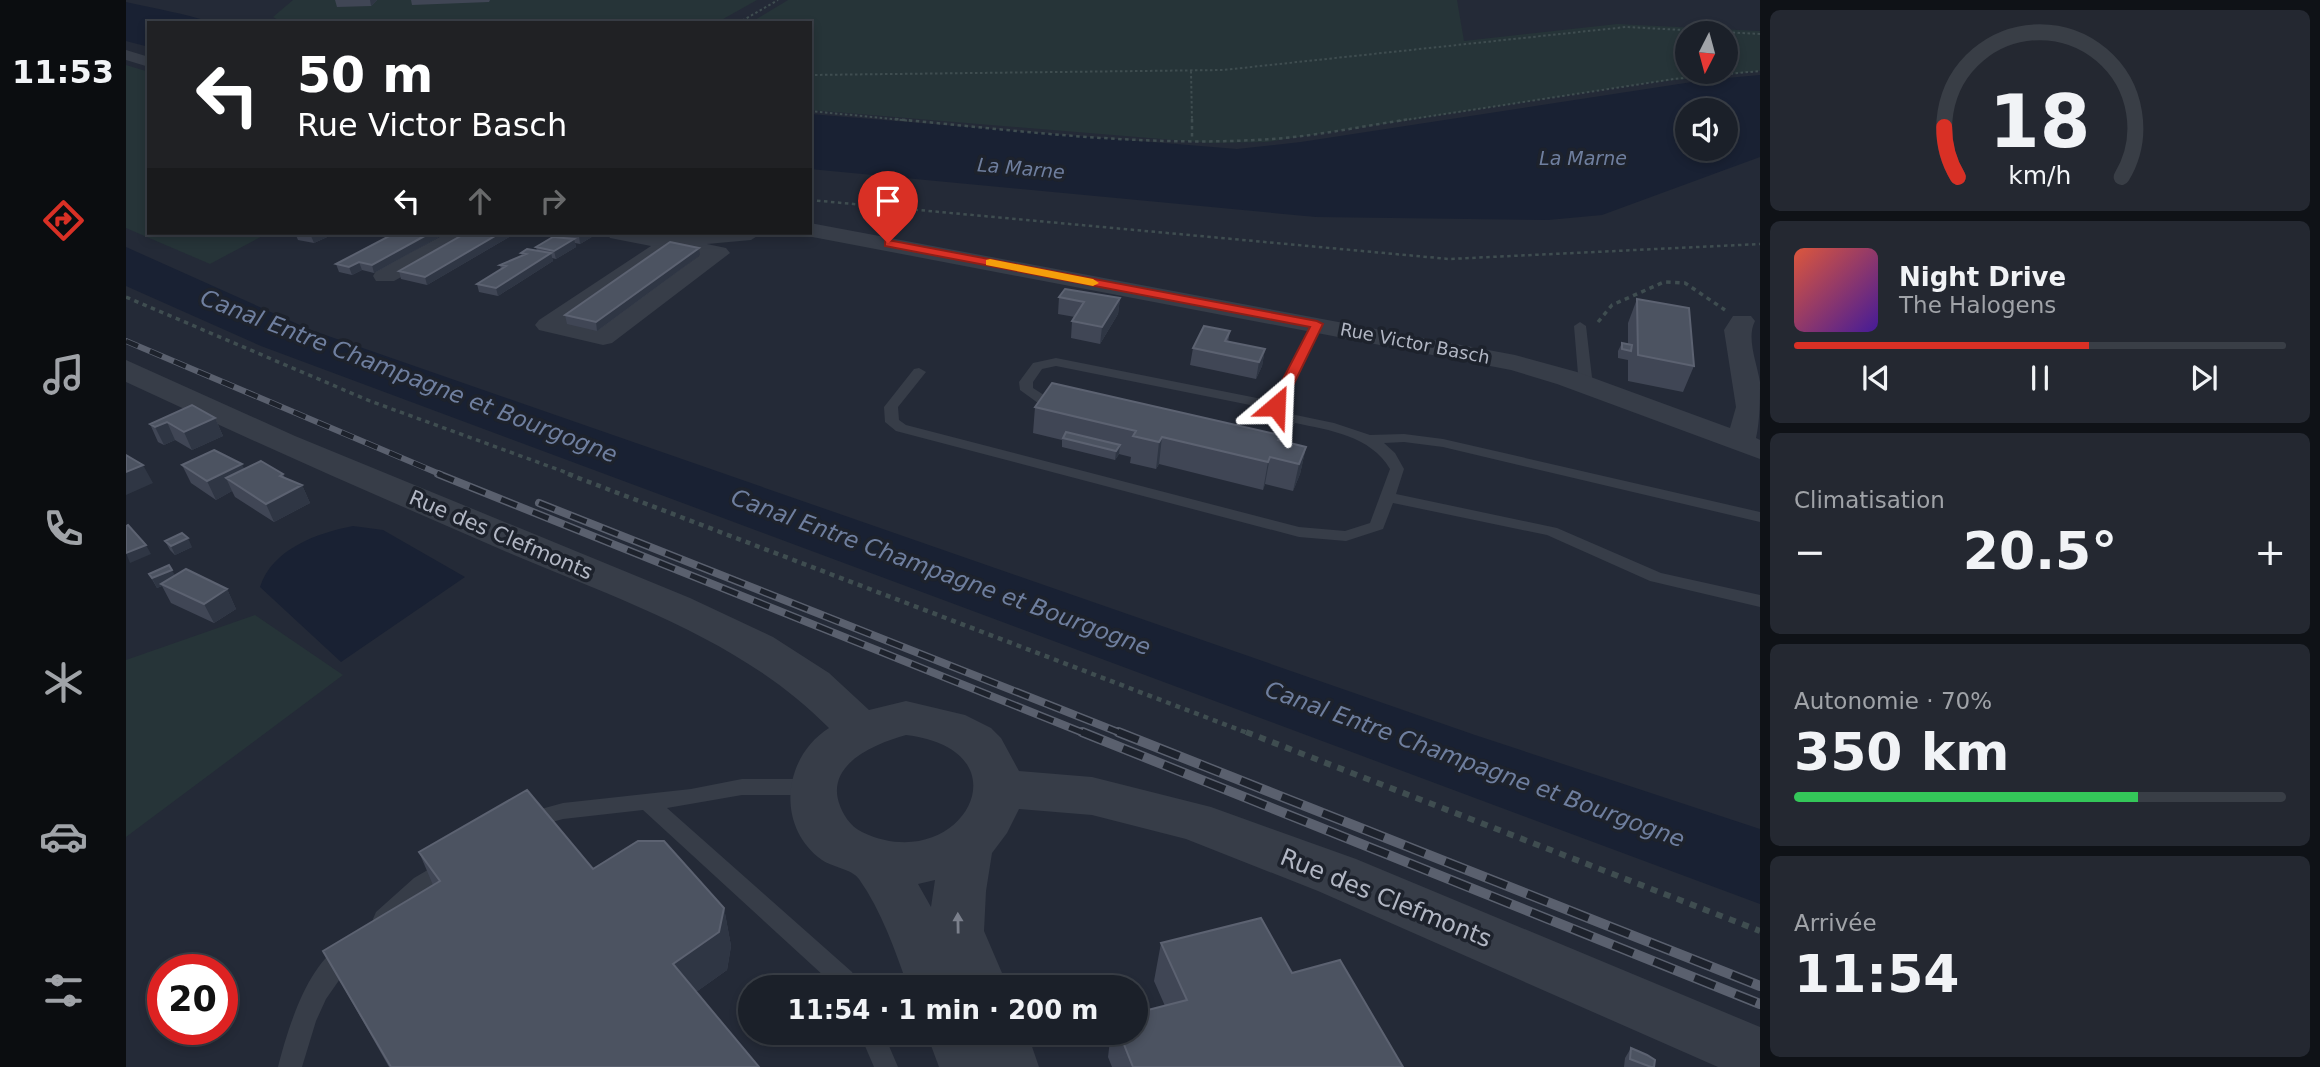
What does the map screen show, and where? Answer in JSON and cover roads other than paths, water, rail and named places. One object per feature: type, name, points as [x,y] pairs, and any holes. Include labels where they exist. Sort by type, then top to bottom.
[{"type":"street","points":[[126,55],[147,61]]},
{"type":"street","name":"Rue Victor Basch","points":[[812,230],[1516,363],[1747,446]]},
{"type":"street","points":[[385,276],[460,235]]},
{"type":"street","points":[[628,235],[665,242],[718,253],[603,337],[548,325],[665,242],[732,235]]},
{"type":"street","points":[[1742,321],[1737,330],[1755,408],[1742,437],[1747,446]]},
{"type":"street","name":"Rue des Clefmonts","points":[[126,370],[283,443],[676,608],[758,648],[813,684],[859,729]]},
{"type":"street","points":[[906,718],[952,727],[972,738],[996,771],[999,788],[989,821],[968,844],[939,858],[918,863],[876,861],[856,854],[826,832],[817,818],[812,787],[824,757],[839,741],[859,729],[881,721],[906,718]]},
{"type":"street","name":"Rue des Clefmonts","points":[[999,788],[1092,796],[1193,821],[1336,875],[1760,1056]]},
{"type":"street","points":[[968,844],[959,891],[957,931],[974,975]]},
{"type":"street","points":[[876,861],[911,921],[932,975]]},
{"type":"street","points":[[960,1045],[969,1067]]},
{"type":"street","points":[[1001,1045],[1009,1067]]},
{"type":"lane","points":[[1317,324],[1276,406],[1280,416],[1371,439],[1404,438],[1443,443],[1760,517]]},
{"type":"lane","points":[[1580,326],[1586,386]]},
{"type":"lane","points":[[1082,409],[1034,396],[1027,390],[1026,382],[1038,366],[1056,362],[1276,406]]},
{"type":"lane","points":[[919,372],[891,407],[892,422],[901,428],[1309,534],[1346,536],[1377,526],[1397,470],[1386,450],[1371,439]]},
{"type":"lane","points":[[1252,445],[1280,442],[1290,418]]},
{"type":"lane","points":[[1388,497],[1551,531],[1656,577],[1760,601]]},
{"type":"lane","points":[[508,825],[564,811],[742,787],[812,787]]},
{"type":"lane","points":[[646,801],[840,975]]},
{"type":"lane","points":[[290,1067],[300,1025],[333,965],[422,884],[465,855]]},
{"type":"lane","points":[[876,1045],[886,1067]]},
{"type":"water","points":[[126,2],[206,21],[147,21],[147,46],[126,41]]},
{"type":"water","name":"La Marne","points":[[1760,75],[1760,157],[1602,215],[1548,220],[1316,217],[812,169],[812,114],[1237,149],[1301,142],[1679,84],[1738,84],[1738,77]]},
{"type":"water","name":"Canal Entre Champagne et Bourgogne","points":[[126,247],[311,330],[1475,735],[1760,829],[1760,904],[261,346],[126,286]]},
{"type":"water","points":[[353,526],[383,530],[465,577],[341,662],[260,587],[266,574],[285,553],[311,538]]},
{"type":"railway","points":[[126,341],[442,475]]},
{"type":"railway","points":[[438,474],[1086,734]]},
{"type":"railway","points":[[539,503],[1123,734]]},
{"type":"railway","points":[[1082,732],[1760,1004]]},
{"type":"railway","points":[[1118,732],[1760,986]]}]
